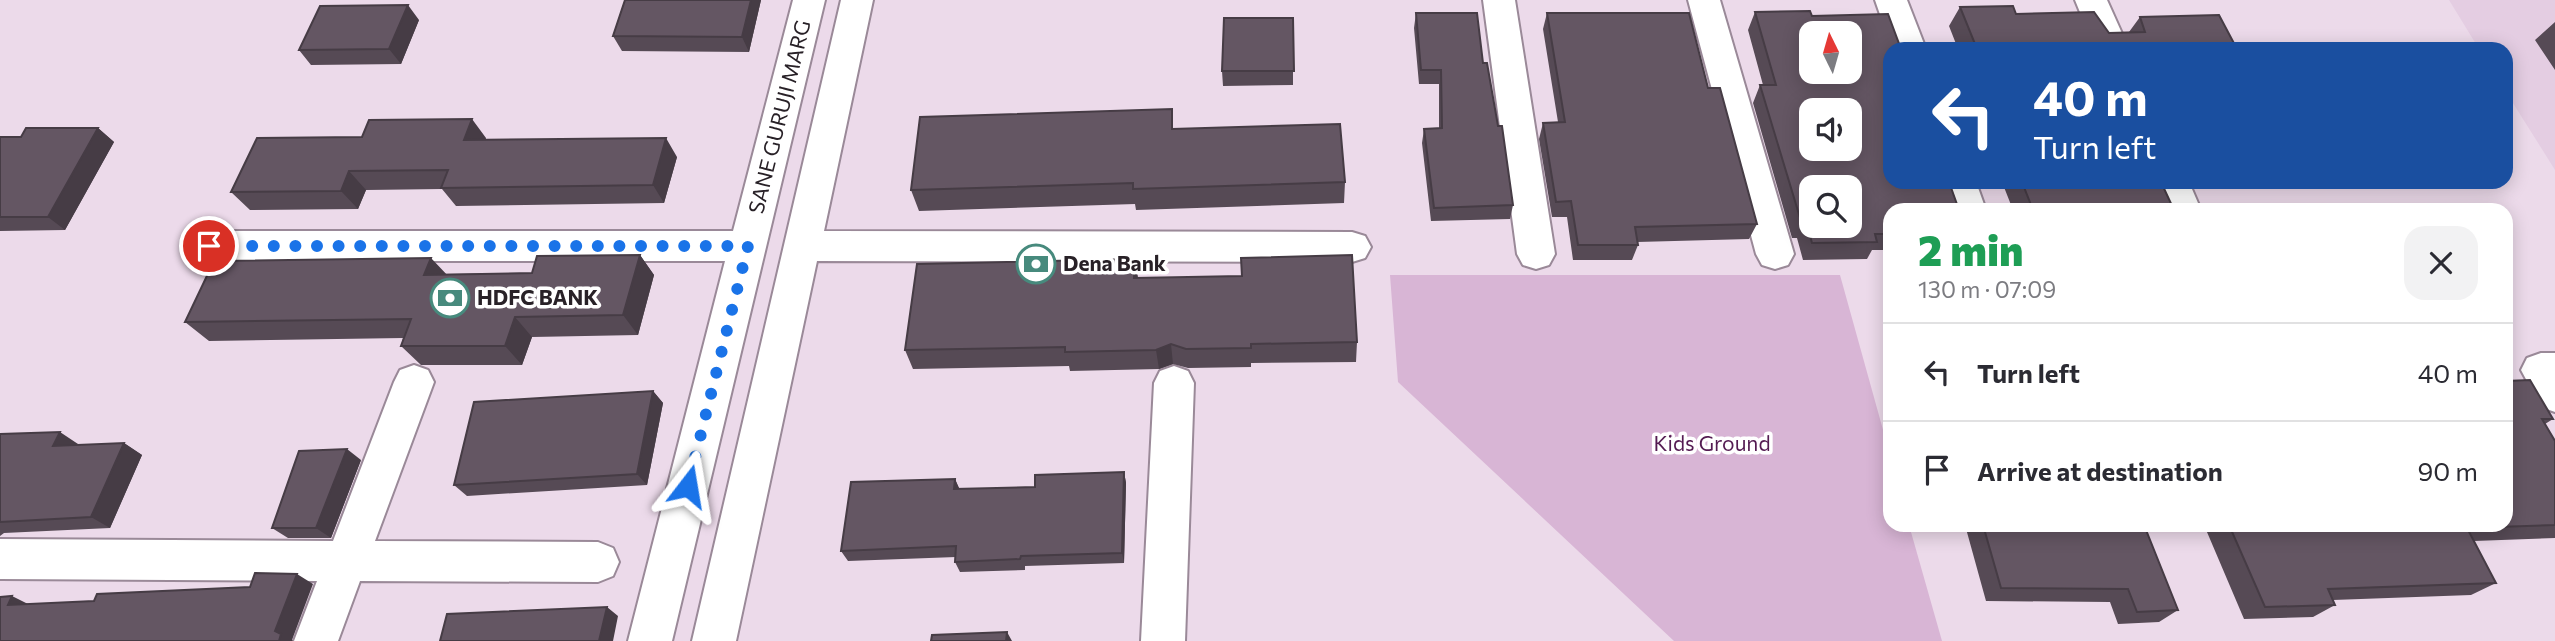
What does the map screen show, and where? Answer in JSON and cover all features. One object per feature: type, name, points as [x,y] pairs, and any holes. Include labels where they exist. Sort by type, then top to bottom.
[{"type":"street","name":"SANE GURUJI MARG","points":[[650,641],[809,0]]},
{"type":"street","points":[[714,641],[857,0]]},
{"type":"street","points":[[1499,0],[1536,254]]},
{"type":"street","points":[[1704,0],[1775,254]]},
{"type":"street","points":[[1891,0],[1906,42]]},
{"type":"street","points":[[2091,0],[2109,42]]},
{"type":"street","points":[[209,246],[748,246]]},
{"type":"street","points":[[802,246],[1352,247]]},
{"type":"street","points":[[2555,370],[2541,370],[2555,395]]},
{"type":"street","points":[[316,641],[414,382]]},
{"type":"street","points":[[1163,641],[1174,383]]},
{"type":"street","points":[[0,559],[598,562]]},
{"type":"shaded area","points":[[2449,0],[2555,0],[2555,170],[2513,103],[2513,42],[2475,42]]},
{"type":"green space","name":"Kids Ground","points":[[1390,275],[1840,275],[1883,430],[1883,532],[1911,532],[1942,641],[1674,641],[1398,382]]},
{"type":"building","points":[[625,0],[751,0],[742,37],[613,36]]},
{"type":"building","points":[[408,5],[389,49],[299,50],[320,6]]},
{"type":"building","points":[[2013,6],[2016,14],[2094,12],[2109,33],[2145,32],[2140,17],[2219,15],[2233,42],[1974,42],[1960,7]]},
{"type":"building","points":[[1810,11],[1812,16],[1888,14],[1898,42],[1883,42],[1883,189],[1952,189],[1956,203],[1883,203],[1883,234],[1875,234],[1877,242],[1812,243],[1811,238],[1862,238],[1862,175],[1799,175],[1799,214],[1760,85],[1776,85],[1755,12]]},
{"type":"building","points":[[1416,13],[1477,13],[1483,63],[1487,63],[1498,126],[1502,126],[1513,205],[1434,208],[1424,129],[1442,128],[1441,70],[1421,70]]},
{"type":"building","points":[[1547,13],[1689,13],[1708,88],[1720,88],[1757,224],[1635,227],[1638,245],[1578,245],[1571,201],[1556,202],[1543,123],[1565,122]]},
{"type":"building","points":[[1224,18],[1293,18],[1294,71],[1222,71]]},
{"type":"building","points":[[1172,109],[1172,129],[1340,124],[1345,182],[1133,189],[1133,183],[911,190],[920,117]]},
{"type":"building","points":[[472,119],[464,140],[666,138],[653,185],[441,188],[448,170],[349,171],[341,191],[231,192],[257,138],[362,137],[369,120]]},
{"type":"building","points":[[26,128],[98,128],[48,217],[0,217],[0,137],[21,137]]},
{"type":"building","points":[[2025,189],[2164,189],[2171,203],[2030,203]]},
{"type":"building","points":[[640,255],[623,315],[515,317],[505,346],[401,346],[411,319],[185,322],[214,261],[431,258],[424,275],[532,273],[537,256]]},
{"type":"building","points":[[1352,255],[1357,342],[1251,344],[1251,348],[1186,349],[1171,344],[1156,350],[1065,352],[1065,347],[905,350],[917,264],[1135,259],[1134,278],[1242,276],[1241,258]]},
{"type":"building","points":[[2530,380],[2553,419],[2542,419],[2555,441],[2555,525],[2513,526],[2513,381]]},
{"type":"building","points":[[653,391],[637,474],[454,485],[474,402]]},
{"type":"building","points":[[60,432],[53,446],[124,443],[91,517],[0,522],[0,434]]},
{"type":"building","points":[[347,449],[316,528],[272,528],[299,451]]},
{"type":"building","points":[[1124,472],[1122,553],[1021,556],[1020,559],[955,562],[956,546],[841,551],[851,482],[955,479],[954,489],[1035,487],[1035,475]]},
{"type":"building","points":[[1985,532],[2147,532],[2178,610],[2137,612],[2128,589],[2001,588]]},
{"type":"building","points":[[2232,532],[2469,532],[2496,583],[2328,589],[2335,605],[2265,607]]},
{"type":"building","points":[[255,573],[297,574],[275,631],[281,634],[279,641],[0,641],[0,597],[12,596],[8,605],[94,601],[97,594],[250,587]]},
{"type":"building","points":[[607,607],[599,641],[440,641],[447,614]]},
{"type":"building","points":[[1007,632],[1006,641],[931,641],[932,635]]},
{"type":"place","name":"Dena Bank","points":[[1036,264]]},
{"type":"place","name":"HDFC BANK","points":[[450,298]]},
{"type":"route","points":[[209,246],[748,246],[688,486]]}]
